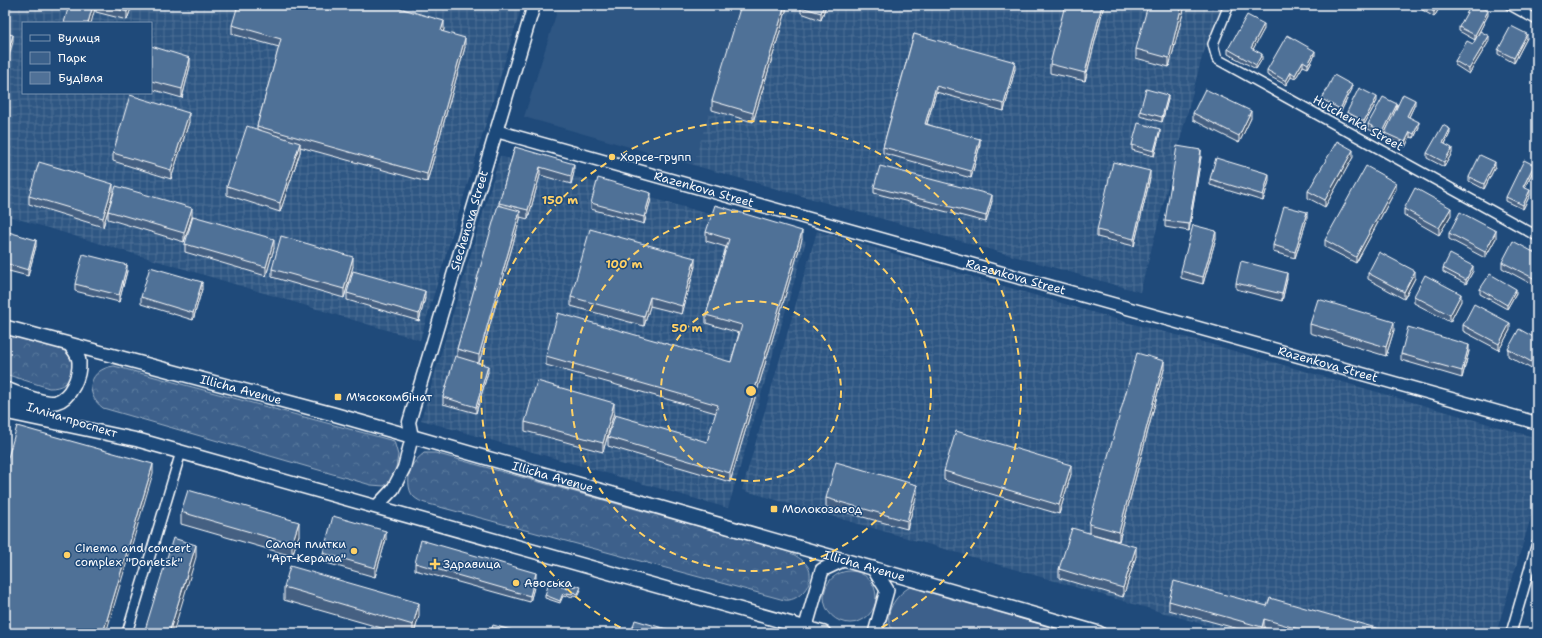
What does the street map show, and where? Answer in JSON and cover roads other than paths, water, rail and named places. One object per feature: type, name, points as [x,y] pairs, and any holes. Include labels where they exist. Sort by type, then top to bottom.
[{"type":"main road","name":"Illicha Avenue","points":[[5,327],[71,346],[333,414],[1099,633]]},
{"type":"main road","points":[[5,389],[46,402],[55,402],[62,399],[74,386],[79,369],[79,360],[71,346]]},
{"type":"main road","name":"Ілліча проспект","points":[[5,400],[138,440]]},
{"type":"main road","points":[[5,412],[138,440],[805,630],[824,633]]},
{"type":"main road","points":[[805,630],[822,570],[843,560]]},
{"type":"main road","points":[[873,568],[887,590],[875,633]]},
{"type":"street","name":"Siechenova Street","points":[[376,507],[393,489],[404,468],[412,437],[409,422],[534,5]]},
{"type":"street","name":"Hutchenka Street","points":[[1229,5],[1213,44],[1217,59],[1537,236]]},
{"type":"street","points":[[1510,5],[1537,20]]},
{"type":"street","name":"Razenkova Street","points":[[496,131],[1537,423]]},
{"type":"street","points":[[127,633],[181,452]]},
{"type":"street","points":[[1512,633],[1537,543]]},
{"type":"place","name":"Хорсе-групп","points":[[612,157]]},
{"type":"place","name":"М'ясокомбінат","points":[[338,397]]},
{"type":"place","name":"Молокозавод","points":[[774,509]]},
{"type":"place","name":"Салон плитки \"Арт-Керама\"","points":[[354,551]]},
{"type":"place","name":"Cinema and concert complex \"Donetsk\"","points":[[67,555]]},
{"type":"place","name":"Здравица","points":[[435,564]]},
{"type":"place","name":"Авоська","points":[[516,583]]}]
